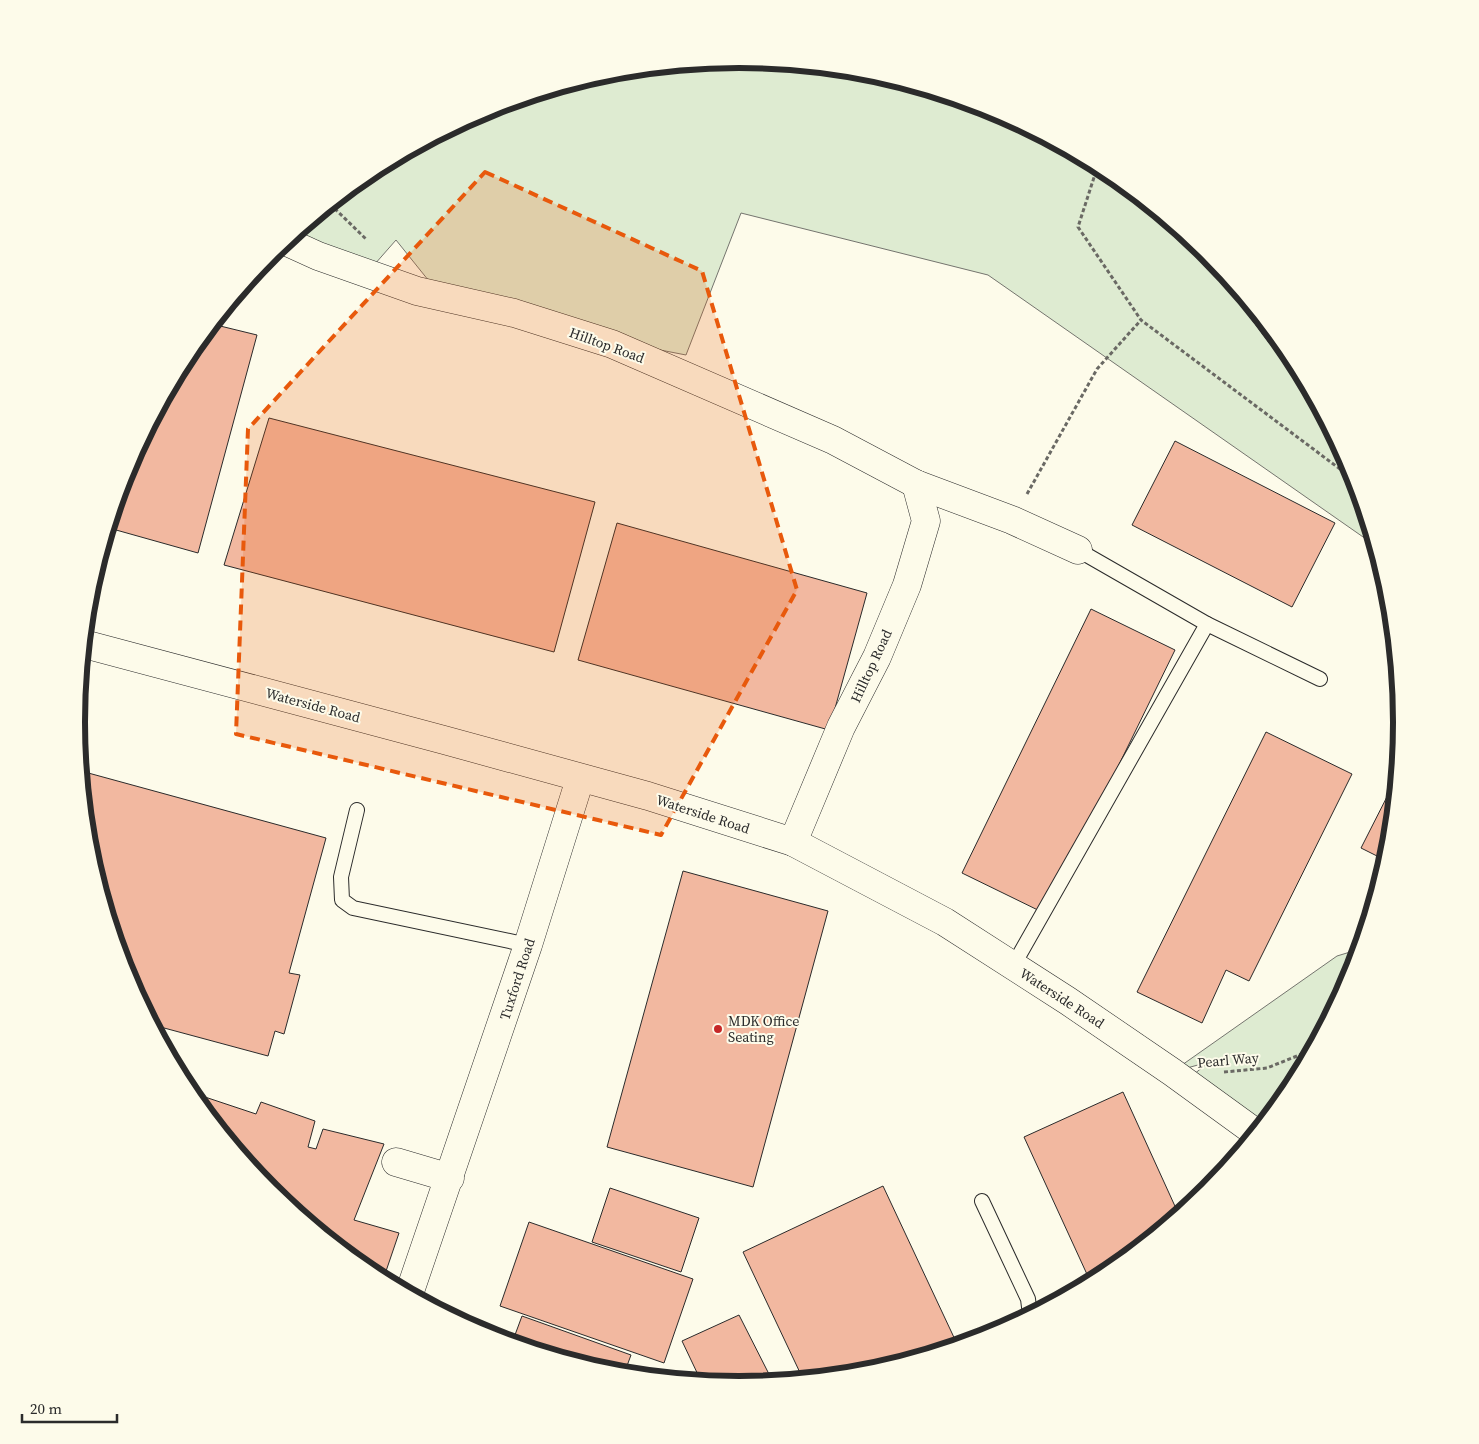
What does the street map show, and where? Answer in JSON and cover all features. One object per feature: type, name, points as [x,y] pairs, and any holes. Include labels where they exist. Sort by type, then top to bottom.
[{"type":"street","name":"Hilltop Road","points":[[293,244],[318,256],[417,291],[514,313],[612,344],[834,440],[916,484],[1012,520],[1078,550]]},
{"type":"street","name":"Hilltop Road","points":[[793,842],[841,727],[877,657],[907,585],[926,522],[916,484]]},
{"type":"street","name":"Waterside Road","points":[[90,646],[435,737],[648,796],[793,842],[945,922],[1068,1001],[1172,1072],[1251,1130]]},
{"type":"street","name":"Tuxford Road","points":[[411,1288],[528,945],[580,778]]},
{"type":"street","points":[[396,1162],[450,1178]]},
{"type":"lane","points":[[1078,550],[1208,624],[1320,679]]},
{"type":"lane","points":[[1013,966],[1208,624]]},
{"type":"lane","points":[[357,810],[340,877],[342,900],[353,908],[528,945]]},
{"type":"lane","points":[[982,1200],[1028,1299],[1029,1309]]},
{"type":"path","points":[[1095,173],[1078,227],[1141,320],[1344,472]]},
{"type":"path","points":[[1012,520],[1097,369],[1141,320]]},
{"type":"path","name":"Pearl Way","points":[[1221,1073],[1267,1068],[1303,1053]]},
{"type":"highlighted area","points":[[485,172],[702,271],[797,590],[661,835],[236,734],[248,429]]},
{"type":"green space","points":[[697,69],[782,69],[825,73],[909,90],[950,102],[990,117],[1067,155],[1138,203],[1202,259],[1221,279],[1293,373],[1306,395],[1327,433],[1344,472],[1368,540],[988,275],[741,213],[686,355],[588,336],[441,296],[396,240],[367,273],[295,242],[341,203],[412,155],[489,117],[529,102],[612,80],[654,73]]},
{"type":"green space","points":[[1352,952],[1327,1011],[1306,1049],[1284,1086],[1255,1125],[1193,1075],[1209,1062],[1172,1072],[1337,956]]},
{"type":"shaded area","points":[[1221,279],[1259,324],[1284,358],[1292,373]]},
{"type":"building","points":[[219,326],[257,335],[198,553],[114,530],[135,472],[152,433],[195,358]]},
{"type":"building","points":[[269,418],[595,502],[554,652],[224,565]]},
{"type":"building","points":[[1175,441],[1335,523],[1292,607],[1132,525]]},
{"type":"building","points":[[617,523],[867,593],[829,730],[578,660]]},
{"type":"building","points":[[1091,609],[1175,650],[1046,914],[962,873]]},
{"type":"building","points":[[1266,732],[1352,774],[1249,981],[1226,970],[1202,1023],[1137,992]]},
{"type":"building","points":[[87,773],[326,838],[289,973],[300,975],[284,1034],[275,1031],[268,1056],[161,1027],[135,972],[107,891],[98,850]]},
{"type":"building","points":[[1390,791],[1379,857],[1361,848]]},
{"type":"building","name":"MDK Office Seating","points":[[683,871],[828,911],[753,1187],[607,1147]]},
{"type":"building","points":[[1123,1092],[1176,1209],[1138,1241],[1088,1276],[1024,1137]]},
{"type":"building","points":[[202,1096],[256,1114],[261,1102],[315,1121],[308,1147],[316,1149],[323,1129],[384,1144],[354,1220],[399,1233],[386,1272],[341,1241],[277,1185],[247,1154]]},
{"type":"building","points":[[883,1186],[955,1340],[867,1364],[800,1373],[743,1252]]},
{"type":"building","points":[[610,1188],[699,1218],[681,1272],[592,1242]]},
{"type":"building","points":[[529,1222],[693,1279],[664,1363],[500,1306]]},
{"type":"building","points":[[739,1315],[770,1375],[698,1375],[682,1341]]},
{"type":"building","points":[[522,1316],[631,1355],[627,1366],[570,1354],[514,1337]]},
{"type":"place","name":"MDK Office Seating","points":[[718,1029]]}]
